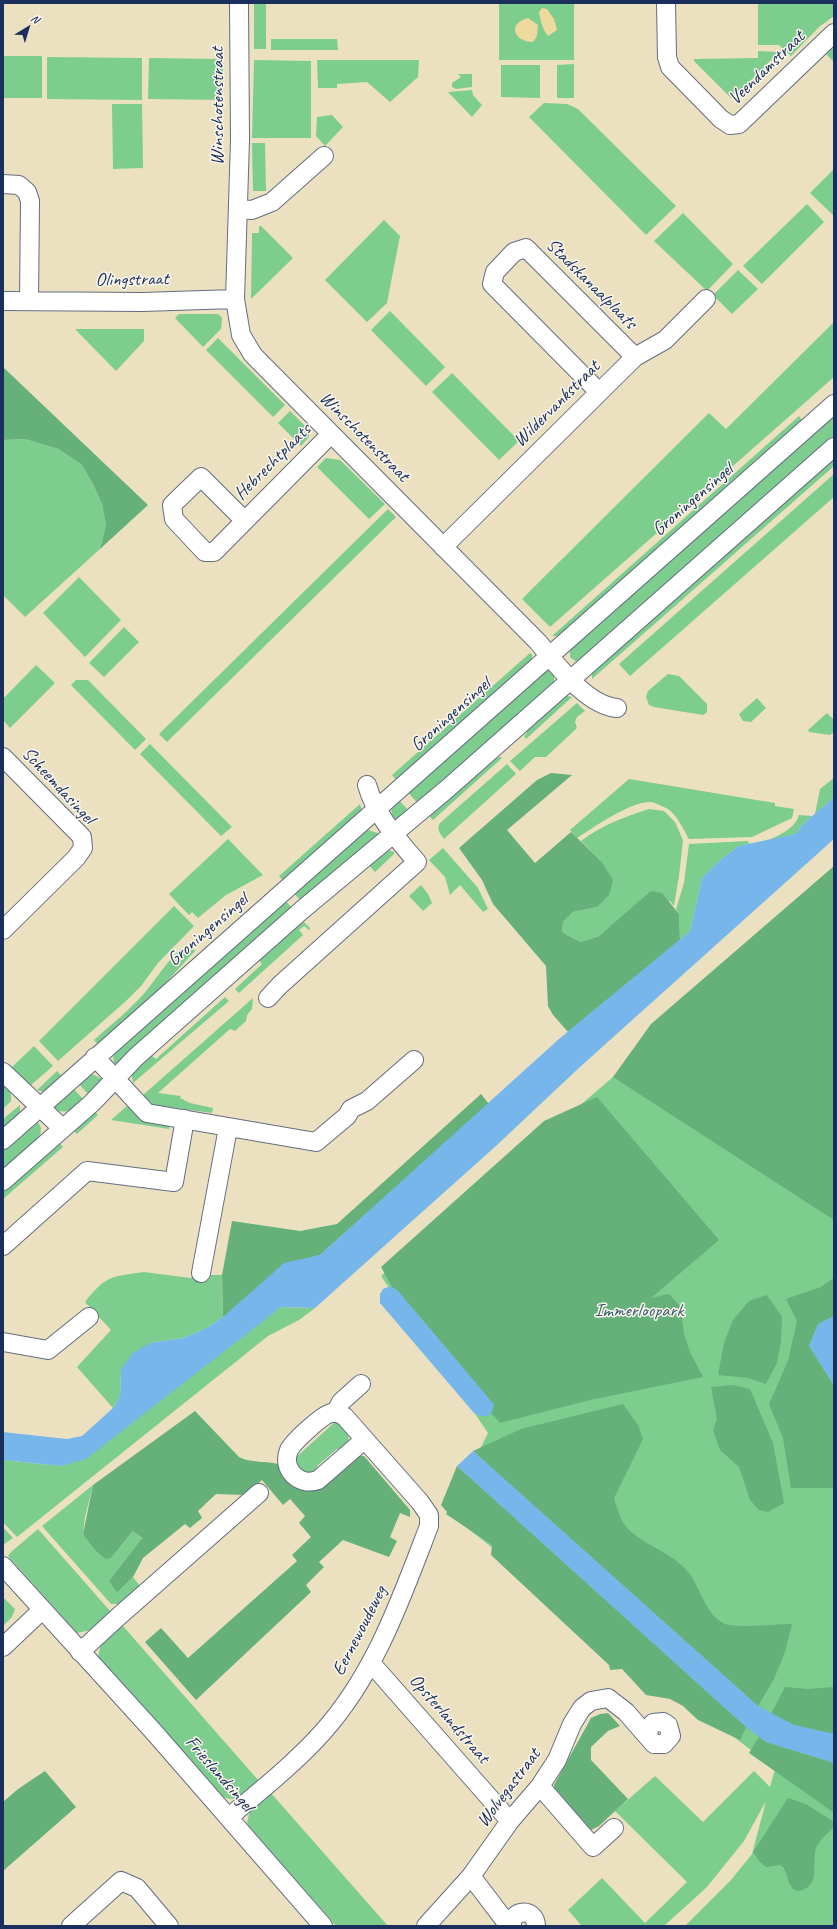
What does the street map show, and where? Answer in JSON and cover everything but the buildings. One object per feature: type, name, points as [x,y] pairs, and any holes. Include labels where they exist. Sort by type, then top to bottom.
[{"type":"street","name":"Winschotenstraat","points":[[239,3],[238,209],[235,299],[241,334],[252,355],[443,547],[549,655],[571,680]]},
{"type":"street","name":"Veendamstraat","points":[[666,3],[667,57],[670,68],[721,119],[730,125],[739,124],[834,33]]},
{"type":"street","points":[[238,209],[252,210],[272,202],[324,156]]},
{"type":"street","points":[[3,184],[19,184],[27,192],[30,201],[29,301]]},
{"type":"street","name":"Stadskanaalplaats","points":[[599,392],[492,284],[495,272],[514,252],[526,248],[635,358]]},
{"type":"street","name":"Olingstraat","points":[[3,301],[142,302],[235,299]]},
{"type":"street","name":"Wildervankstraat","points":[[443,547],[635,358],[665,340],[706,299]]},
{"type":"street","name":"Groningensingel","points":[[3,1140],[834,404]]},
{"type":"street","name":"Hebrechtplaats","points":[[244,520],[331,434]]},
{"type":"street","points":[[3,1181],[92,1103],[136,1057],[299,913],[447,789],[834,447]]},
{"type":"street","points":[[571,680],[607,707],[617,708]]},
{"type":"street","name":"Scheemdasingel","points":[[3,757],[82,836],[83,848],[76,858],[3,930]]},
{"type":"street","points":[[268,998],[280,985],[417,862],[393,834],[371,797],[367,784]]},
{"type":"street","points":[[96,1057],[115,1080],[147,1113],[316,1142],[346,1116],[351,1109],[367,1101],[414,1060]]},
{"type":"street","points":[[3,1072],[62,1128]]},
{"type":"street","points":[[3,1246],[87,1171],[174,1182],[185,1119]]},
{"type":"street","points":[[201,1273],[228,1128]]},
{"type":"street","points":[[3,1342],[48,1350],[89,1317]]},
{"type":"street","points":[[361,1384],[341,1402],[335,1413],[323,1417],[289,1449],[287,1463],[289,1469],[295,1477],[306,1482],[318,1480],[364,1440]]},
{"type":"street","name":"Eernewoudeweg","points":[[229,1817],[267,1785],[322,1734],[345,1703],[371,1663],[394,1616],[430,1520],[429,1515],[420,1502],[345,1418],[335,1413]]},
{"type":"street","points":[[80,1652],[118,1616],[259,1493]]},
{"type":"street","name":"Frieslandsingel","points":[[3,1566],[229,1817],[323,1926]]},
{"type":"street","points":[[3,1647],[42,1610]]},
{"type":"street","name":"Opsterlandstraat","points":[[371,1663],[510,1821]]},
{"type":"street","name":"Wolvegastraat","points":[[426,1926],[471,1876],[510,1821],[540,1786],[557,1760],[572,1724],[582,1708],[591,1701],[608,1698],[626,1712],[654,1744],[664,1744],[676,1728]]},
{"type":"street","points":[[540,1786],[593,1847],[614,1828]]},
{"type":"street","points":[[471,1876],[511,1926]]},
{"type":"street","points":[[71,1926],[121,1881],[137,1888],[169,1926]]},
{"type":"street","points":[[511,1926],[513,1918],[518,1913],[524,1912],[530,1914],[543,1924]]},
{"type":"green space","points":[[254,3],[266,3],[266,49],[254,49]]},
{"type":"green space","points":[[499,3],[574,3],[574,60],[499,60]]},
{"type":"green space","points":[[758,3],[834,3],[834,16],[819,27],[791,56],[779,45],[758,45]]},
{"type":"green space","points":[[271,39],[337,39],[338,50],[271,50]]},
{"type":"green space","points":[[834,44],[834,62],[824,52]]},
{"type":"green space","points":[[758,51],[779,52],[732,99],[694,61],[694,59],[758,58]]},
{"type":"green space","points":[[3,56],[42,56],[42,98],[3,98]]},
{"type":"green space","points":[[47,57],[142,58],[142,100],[47,99]]},
{"type":"green space","points":[[149,58],[223,59],[223,100],[148,99]]},
{"type":"green space","points":[[254,60],[311,61],[311,138],[252,138]]},
{"type":"green space","points":[[317,60],[419,60],[418,77],[390,102],[367,82],[337,84],[337,88],[318,88]]},
{"type":"green space","points":[[574,64],[574,98],[557,98],[557,65]]},
{"type":"green space","points":[[501,65],[540,65],[540,98],[501,97]]},
{"type":"green space","points":[[458,74],[472,74],[472,87],[456,89],[452,87],[452,83],[461,77]]},
{"type":"green space","points":[[472,90],[473,95],[482,105],[472,117],[448,92]]},
{"type":"green space","points":[[544,103],[567,104],[578,109],[676,206],[646,235],[529,117]]},
{"type":"green space","points":[[112,104],[142,104],[143,168],[113,169]]},
{"type":"green space","points":[[332,115],[343,127],[325,146],[316,136],[317,117]]},
{"type":"green space","points":[[252,143],[265,143],[266,191],[253,191]]},
{"type":"green space","points":[[834,169],[834,216],[810,193]]},
{"type":"green space","points":[[807,204],[824,222],[762,284],[743,266]]},
{"type":"green space","points":[[683,213],[733,264],[707,291],[654,241]]},
{"type":"green space","points":[[384,220],[400,236],[387,303],[367,322],[325,280]]},
{"type":"green space","points":[[259,226],[261,226],[293,258],[251,299],[252,233],[259,233]]},
{"type":"green space","points":[[738,270],[758,289],[732,314],[713,295]]},
{"type":"green space","points":[[390,311],[445,367],[426,386],[371,330]]},
{"type":"green space","points":[[179,314],[218,314],[222,318],[221,329],[203,347],[175,318]]},
{"type":"green space","points":[[834,322],[834,377],[550,627],[522,599],[709,413],[726,429]]},
{"type":"green space","points":[[75,329],[144,329],[144,341],[116,371]]},
{"type":"green space","points":[[218,338],[285,405],[273,417],[206,350]]},
{"type":"green space","points":[[3,367],[148,505],[100,549],[106,525],[102,504],[92,482],[81,464],[58,449],[25,439],[3,440]]},
{"type":"green space","points":[[452,373],[519,441],[499,460],[432,392]]},
{"type":"green space","points":[[834,410],[834,441],[580,661],[575,661],[570,657],[570,649]]},
{"type":"green space","points":[[290,411],[309,430],[309,437],[301,446],[278,423]]},
{"type":"green space","points":[[799,416],[804,423],[560,636],[552,636]]},
{"type":"green space","points":[[25,439],[58,449],[81,464],[92,482],[102,504],[106,525],[100,549],[25,617],[3,595],[3,440]]},
{"type":"green space","points":[[834,453],[834,466],[592,679],[592,670]]},
{"type":"green space","points":[[326,458],[340,460],[385,504],[369,519],[317,467]]},
{"type":"green space","points":[[834,474],[834,497],[630,676],[619,664]]},
{"type":"green space","points":[[388,509],[396,517],[167,742],[159,734]]},
{"type":"green space","points":[[79,577],[121,620],[85,657],[43,613]]},
{"type":"green space","points":[[124,627],[139,642],[104,677],[89,663]]},
{"type":"green space","points":[[530,653],[532,654],[532,661],[398,782],[392,775]]},
{"type":"green space","points":[[36,665],[55,683],[10,728],[3,720],[3,699]]},
{"type":"green space","points":[[546,670],[554,673],[554,683],[420,806],[405,789]]},
{"type":"green space","points":[[668,674],[679,676],[707,704],[707,712],[703,715],[649,705],[646,697],[648,691]]},
{"type":"green space","points":[[76,680],[88,680],[146,739],[135,750],[71,685]]},
{"type":"green space","points":[[563,695],[572,697],[526,739],[524,736],[530,723]]},
{"type":"green space","points":[[757,698],[766,708],[751,722],[743,721],[739,714]]},
{"type":"green space","points":[[577,703],[585,711],[577,717],[575,722],[577,728],[546,757],[535,757],[520,771],[510,761]]},
{"type":"green space","points":[[827,713],[834,720],[834,732],[830,735],[809,732],[808,730]]},
{"type":"green space","points":[[150,744],[232,827],[221,836],[140,754]]},
{"type":"green space","points":[[502,758],[433,820],[427,814],[489,759]]},
{"type":"green space","points":[[507,764],[516,774],[444,839],[438,830],[440,823]]},
{"type":"green space","points":[[551,773],[572,775],[507,830],[535,863],[571,832],[601,861],[613,880],[609,895],[597,907],[573,912],[563,922],[562,931],[581,942],[599,936],[651,891],[662,893],[679,914],[680,940],[568,1032],[553,1015],[548,1006],[546,966],[493,904],[482,880],[459,848],[537,780]]},
{"type":"green space","points":[[834,778],[834,797],[815,814],[820,789]]},
{"type":"green space","points":[[629,779],[775,803],[775,806],[794,809],[792,818],[752,837],[689,839],[672,812],[651,802],[643,803],[634,805],[624,810],[577,838],[570,830]]},
{"type":"green space","points":[[396,797],[410,812],[397,823],[391,814]]},
{"type":"green space","points":[[360,804],[362,811],[285,883],[279,876]]},
{"type":"green space","points":[[649,809],[664,811],[675,822],[683,840],[674,906],[670,901],[625,915],[599,936],[581,942],[567,935],[562,931],[563,922],[573,912],[597,907],[601,861],[581,841],[597,830],[614,822]]},
{"type":"green space","points":[[799,815],[812,816],[802,825],[796,834],[767,841],[790,828],[797,820]]},
{"type":"green space","points":[[368,830],[381,834],[302,902],[291,890],[360,833]]},
{"type":"green space","points":[[228,839],[263,875],[226,895],[198,918],[192,912],[189,915],[169,894]]},
{"type":"green space","points":[[748,841],[749,844],[738,846],[718,862],[702,878],[690,931],[680,940],[679,914],[676,909],[684,883],[689,844]]},
{"type":"green space","points":[[443,848],[478,888],[488,909],[483,912],[460,885],[450,895],[445,877],[429,860]]},
{"type":"green space","points":[[385,849],[394,852],[394,854],[375,872],[367,863]]},
{"type":"green space","points":[[834,866],[834,1220],[613,1077],[651,1024]]},
{"type":"green space","points":[[421,885],[428,894],[432,903],[423,911],[409,896]]},
{"type":"green space","name":"Immerloopark","points":[[834,891],[834,1926],[685,1926],[731,1880],[752,1854],[766,1801],[744,1841],[707,1887],[664,1926],[582,1926],[568,1910],[602,1878],[645,1923],[687,1882],[615,1811],[655,1776],[703,1822],[754,1771],[770,1787],[775,1769],[448,1513],[488,1433],[381,1276],[613,1077],[664,1038]]},
{"type":"green space","points":[[282,897],[294,910],[117,1065],[114,1064],[114,1048]]},
{"type":"green space","points":[[174,906],[194,926],[158,963],[141,986],[126,1001],[58,1061],[39,1041]]},
{"type":"green space","points":[[304,922],[310,928],[309,930],[304,926],[299,930],[303,935],[239,993],[235,989],[262,964],[260,961],[260,952]]},
{"type":"green space","points":[[193,948],[195,951],[148,1002],[99,1046],[94,1040],[141,997],[180,949],[185,954]]},
{"type":"green space","points":[[225,997],[229,1001],[133,1083],[131,1071],[143,1056],[152,1056],[156,1059]]},
{"type":"green space","points":[[253,998],[252,1009],[247,1015],[246,1021],[235,1031],[230,1029],[158,1093],[181,1096],[180,1098],[190,1103],[213,1108],[212,1113],[154,1105],[143,1095]]},
{"type":"green space","points":[[34,1046],[53,1066],[31,1085],[11,1068]]},
{"type":"green space","points":[[57,1071],[64,1078],[44,1092],[37,1090]]},
{"type":"green space","points":[[90,1073],[102,1079],[89,1095],[77,1082]]},
{"type":"green space","points":[[3,1084],[10,1091],[11,1101],[3,1109]]},
{"type":"green space","points":[[71,1086],[85,1101],[72,1110],[67,1111],[59,1111],[49,1106]]},
{"type":"green space","points":[[481,1094],[489,1104],[320,1255],[305,1259],[223,1317],[222,1275],[232,1221],[300,1231],[337,1224]]},
{"type":"green space","points":[[597,1097],[719,1240],[651,1298],[669,1294],[680,1306],[684,1334],[690,1352],[703,1377],[590,1400],[500,1423],[491,1413],[494,1405],[398,1291],[392,1287],[381,1267],[544,1121]]},
{"type":"green space","points":[[20,1105],[20,1113],[3,1131],[3,1119]]},
{"type":"green space","points":[[127,1106],[139,1116],[169,1125],[169,1129],[111,1120]]},
{"type":"green space","points":[[92,1109],[98,1115],[77,1134],[71,1128]]},
{"type":"green space","points":[[37,1120],[41,1128],[40,1138],[3,1175],[3,1145]]},
{"type":"green space","points":[[57,1140],[63,1147],[3,1199],[3,1188]]},
{"type":"green space","points":[[144,1272],[191,1278],[194,1275],[222,1275],[223,1317],[205,1329],[183,1338],[150,1343],[121,1369],[120,1397],[113,1408],[77,1367],[111,1330],[85,1302],[104,1282],[124,1275]]},
{"type":"green space","points":[[834,1278],[834,1316],[818,1324],[809,1346],[834,1386],[834,1488],[791,1488],[783,1438],[769,1404],[788,1361],[797,1321],[786,1299],[821,1287]]},
{"type":"green space","points":[[767,1295],[782,1317],[781,1341],[777,1363],[766,1384],[748,1378],[718,1375],[724,1343],[733,1320],[749,1301]]},
{"type":"green space","points":[[281,1307],[315,1308],[299,1320],[268,1336],[17,1537],[3,1522],[3,1460],[61,1466]]},
{"type":"green space","points":[[733,1385],[750,1389],[773,1443],[784,1503],[768,1512],[759,1510],[750,1500],[739,1467],[720,1450],[713,1430],[717,1419],[711,1387]]},
{"type":"green space","points":[[623,1404],[638,1425],[643,1439],[614,1498],[619,1515],[624,1524],[630,1531],[646,1543],[682,1565],[693,1579],[707,1607],[717,1619],[723,1623],[736,1626],[792,1624],[785,1652],[774,1679],[758,1706],[473,1451],[521,1429]]},
{"type":"green space","points":[[195,1411],[239,1457],[250,1461],[278,1464],[287,1470],[305,1487],[310,1489],[315,1490],[321,1488],[355,1456],[364,1456],[410,1510],[410,1517],[400,1513],[390,1537],[397,1541],[389,1557],[343,1540],[319,1562],[324,1567],[306,1585],[311,1592],[196,1700],[145,1642],[161,1628],[188,1658],[297,1561],[292,1555],[311,1537],[299,1523],[305,1516],[290,1499],[283,1505],[262,1480],[245,1495],[216,1494],[198,1511],[202,1518],[190,1528],[185,1524],[143,1558],[133,1577],[117,1593],[109,1581],[142,1538],[133,1531],[111,1558],[106,1559],[95,1550],[83,1534],[93,1485]]},
{"type":"green space","points":[[336,1421],[338,1421],[348,1431],[349,1443],[347,1448],[337,1449],[317,1466],[318,1473],[303,1475],[293,1460]]},
{"type":"green space","points":[[457,1466],[746,1727],[740,1740],[698,1720],[683,1706],[670,1699],[646,1695],[622,1669],[610,1670],[609,1665],[491,1555],[492,1545],[446,1514],[447,1512],[441,1505]]},
{"type":"green space","points":[[93,1485],[85,1517],[83,1534],[111,1558],[133,1531],[142,1538],[109,1581],[117,1593],[133,1577],[140,1586],[120,1604],[111,1604],[42,1526]]},
{"type":"green space","points":[[3,1527],[13,1538],[3,1545]]},
{"type":"green space","points":[[38,1529],[111,1612],[91,1630],[77,1633],[8,1556]]},
{"type":"green space","points":[[3,1597],[15,1609],[12,1617],[3,1626]]},
{"type":"green space","points":[[122,1625],[259,1781],[241,1796],[231,1799],[220,1795],[98,1657],[101,1644]]},
{"type":"green space","points":[[785,1687],[808,1689],[834,1687],[834,1734],[794,1725],[771,1714]]},
{"type":"green space","points":[[608,1713],[620,1726],[608,1731],[591,1747],[591,1760],[628,1799],[599,1826],[591,1830],[555,1792],[554,1785],[591,1718],[600,1714]]},
{"type":"green space","points":[[759,1737],[766,1742],[834,1763],[833,1812],[749,1753]]},
{"type":"green space","points":[[45,1771],[76,1807],[3,1871],[3,1802],[18,1789]]},
{"type":"green space","points":[[270,1792],[388,1926],[336,1926],[252,1831],[247,1823],[250,1810]]},
{"type":"green space","points":[[788,1798],[806,1804],[834,1822],[834,1827],[821,1839],[817,1845],[813,1881],[805,1889],[797,1891],[791,1887],[783,1867],[780,1865],[766,1867],[760,1862],[753,1852]]},
{"type":"sand","points":[[542,8],[547,9],[554,19],[557,30],[548,36],[543,28],[540,18],[539,12]]},
{"type":"sand","points":[[528,18],[538,25],[537,36],[533,42],[522,39],[518,36],[515,28],[517,24]]},
{"type":"water","points":[[834,797],[834,839],[581,1066],[497,1145],[315,1308],[281,1307],[86,1459],[61,1466],[3,1460],[3,1432],[67,1439],[82,1436],[113,1408],[120,1397],[121,1369],[133,1353],[150,1343],[183,1338],[205,1329],[223,1317],[284,1263],[320,1255],[559,1039],[690,931],[702,878],[718,862],[738,846],[796,834],[802,825]]},
{"type":"water","points":[[392,1287],[398,1291],[494,1405],[488,1416],[480,1416],[474,1413],[380,1303],[380,1294],[383,1289]]},
{"type":"water","points":[[834,1316],[834,1385],[809,1346],[818,1324]]},
{"type":"water","points":[[473,1451],[758,1706],[794,1725],[834,1734],[834,1763],[766,1742],[746,1727],[457,1466]]}]
